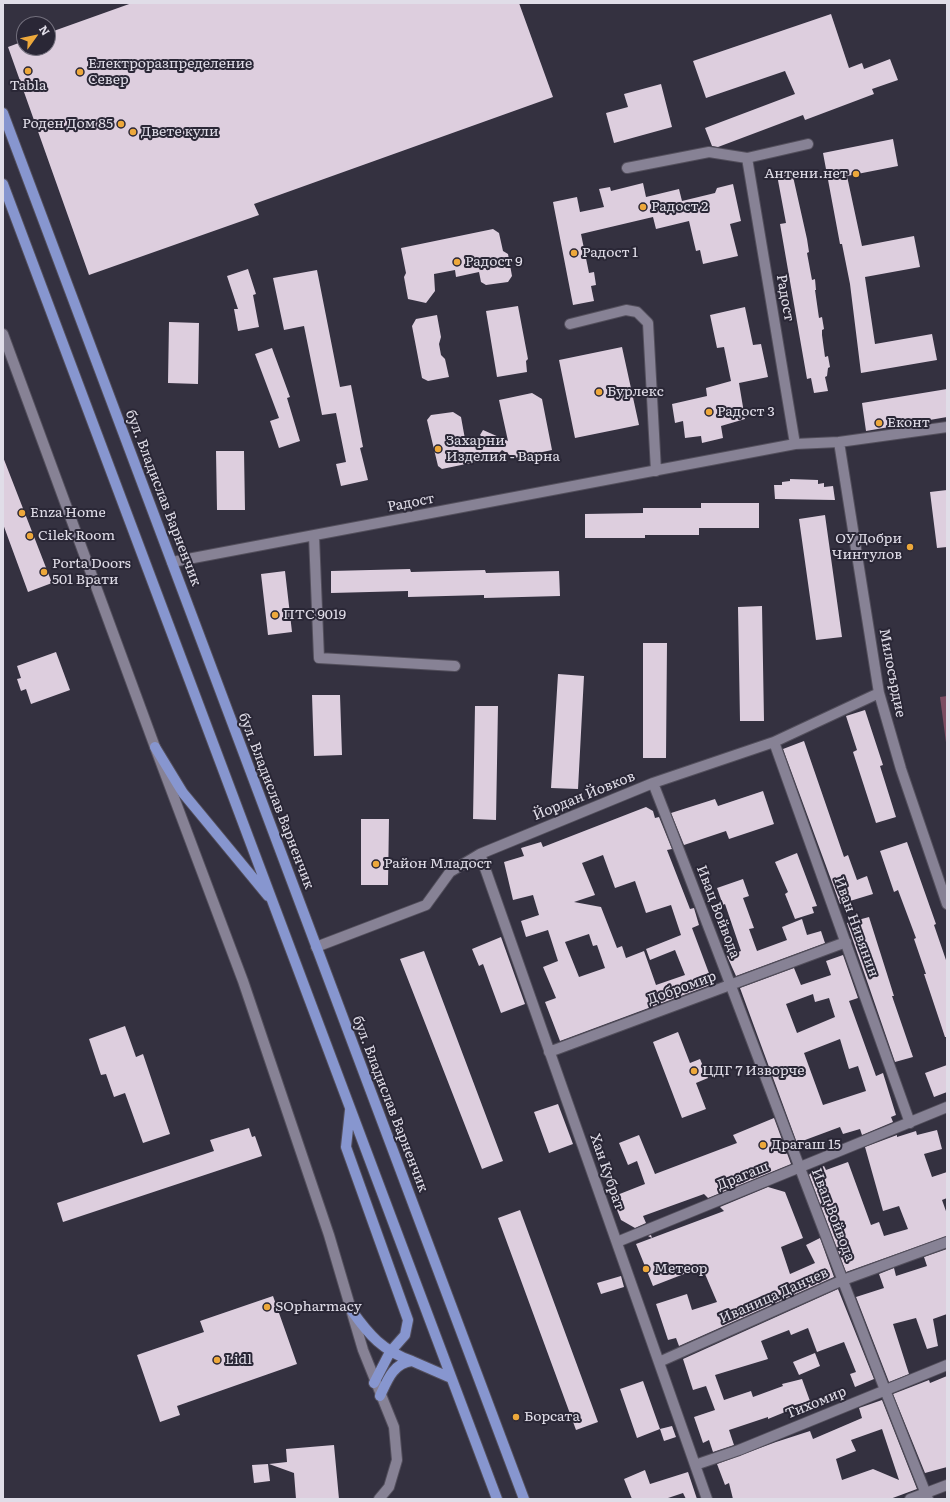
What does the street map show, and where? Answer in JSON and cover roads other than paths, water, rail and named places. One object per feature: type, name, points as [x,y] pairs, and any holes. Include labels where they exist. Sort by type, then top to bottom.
[{"type":"main road","name":"бул. Владислав Варненчик","points":[[3,113],[524,1499]]},
{"type":"main road","points":[[3,184],[497,1499]]},
{"type":"main road","points":[[155,747],[183,793],[272,901]]},
{"type":"main road","points":[[350,1108],[346,1147],[408,1320],[405,1335],[390,1352],[374,1383]]},
{"type":"main road","points":[[352,1311],[371,1335],[390,1352],[451,1378]]},
{"type":"main road","points":[[380,1396],[396,1368],[401,1363],[412,1361]]},
{"type":"street","points":[[626,168],[709,152],[747,158],[808,144]]},
{"type":"street","name":"Радост","points":[[747,158],[795,444]]},
{"type":"street","points":[[570,324],[632,310],[642,315],[648,323],[656,471]]},
{"type":"street","points":[[3,334],[243,981],[327,1228],[374,1383],[394,1427],[397,1460],[389,1487],[379,1499]]},
{"type":"street","name":"Радост","points":[[172,562],[795,444],[839,442],[947,427]]},
{"type":"street","name":"Милосърдие","points":[[839,442],[879,693],[901,769],[947,904]]},
{"type":"street","points":[[314,536],[319,658],[455,666]]},
{"type":"street","name":"Йордан Йовков","points":[[316,947],[426,905],[450,872],[480,854],[653,783],[774,742],[879,693]]},
{"type":"street","name":"Иван Нивянин","points":[[774,742],[910,1123]]},
{"type":"street","name":"Ивац Войвода","points":[[653,783],[732,984],[884,1390],[927,1496]]},
{"type":"street","name":"Хан Кубрат","points":[[480,854],[707,1499]]},
{"type":"street","name":"Добромир","points":[[549,1052],[846,942]]},
{"type":"street","name":"Драгаш","points":[[617,1242],[947,1108]]},
{"type":"street","name":"Иваница Данчев","points":[[659,1362],[843,1280],[947,1242]]},
{"type":"street","name":"Тихомир","points":[[695,1465],[739,1450],[947,1365]]},
{"type":"street","points":[[910,1499],[927,1496],[947,1485]]},
{"type":"place","name":"Tabla","points":[[28,71]]},
{"type":"place","name":"Електроразпределение Север","points":[[80,72]]},
{"type":"place","name":"Роден Дом 85","points":[[121,124]]},
{"type":"place","name":"Двете кули","points":[[133,132]]},
{"type":"place","name":"Антени.нет","points":[[856,174]]},
{"type":"place","name":"Радост 2","points":[[643,207]]},
{"type":"place","name":"Радост 1","points":[[574,253]]},
{"type":"place","name":"Радост 9","points":[[457,262]]},
{"type":"place","name":"Бурлекс","points":[[599,392]]},
{"type":"place","name":"Радост 3","points":[[709,412]]},
{"type":"place","name":"Еконт","points":[[879,423]]},
{"type":"place","name":"Захарни Изделия - Варна","points":[[438,449]]},
{"type":"place","name":"Enza Home","points":[[22,513]]},
{"type":"place","name":"Cilek Room","points":[[30,536]]},
{"type":"place","name":"ОУ Добри Чинтулов","points":[[910,547]]},
{"type":"place","name":"Porta Doors 501 Врати","points":[[44,572]]},
{"type":"place","name":"ПТС 9019","points":[[275,615]]},
{"type":"place","name":"Район Младост","points":[[376,864]]},
{"type":"place","name":"ЦДГ 7 Изворче","points":[[694,1071]]},
{"type":"place","name":"Драгаш 15","points":[[763,1145]]},
{"type":"place","name":"Метеор","points":[[646,1269]]},
{"type":"place","name":"SOpharmacy","points":[[267,1307]]},
{"type":"place","name":"Lidl","points":[[217,1360]]},
{"type":"place","name":"Борсата","points":[[516,1417]]}]
